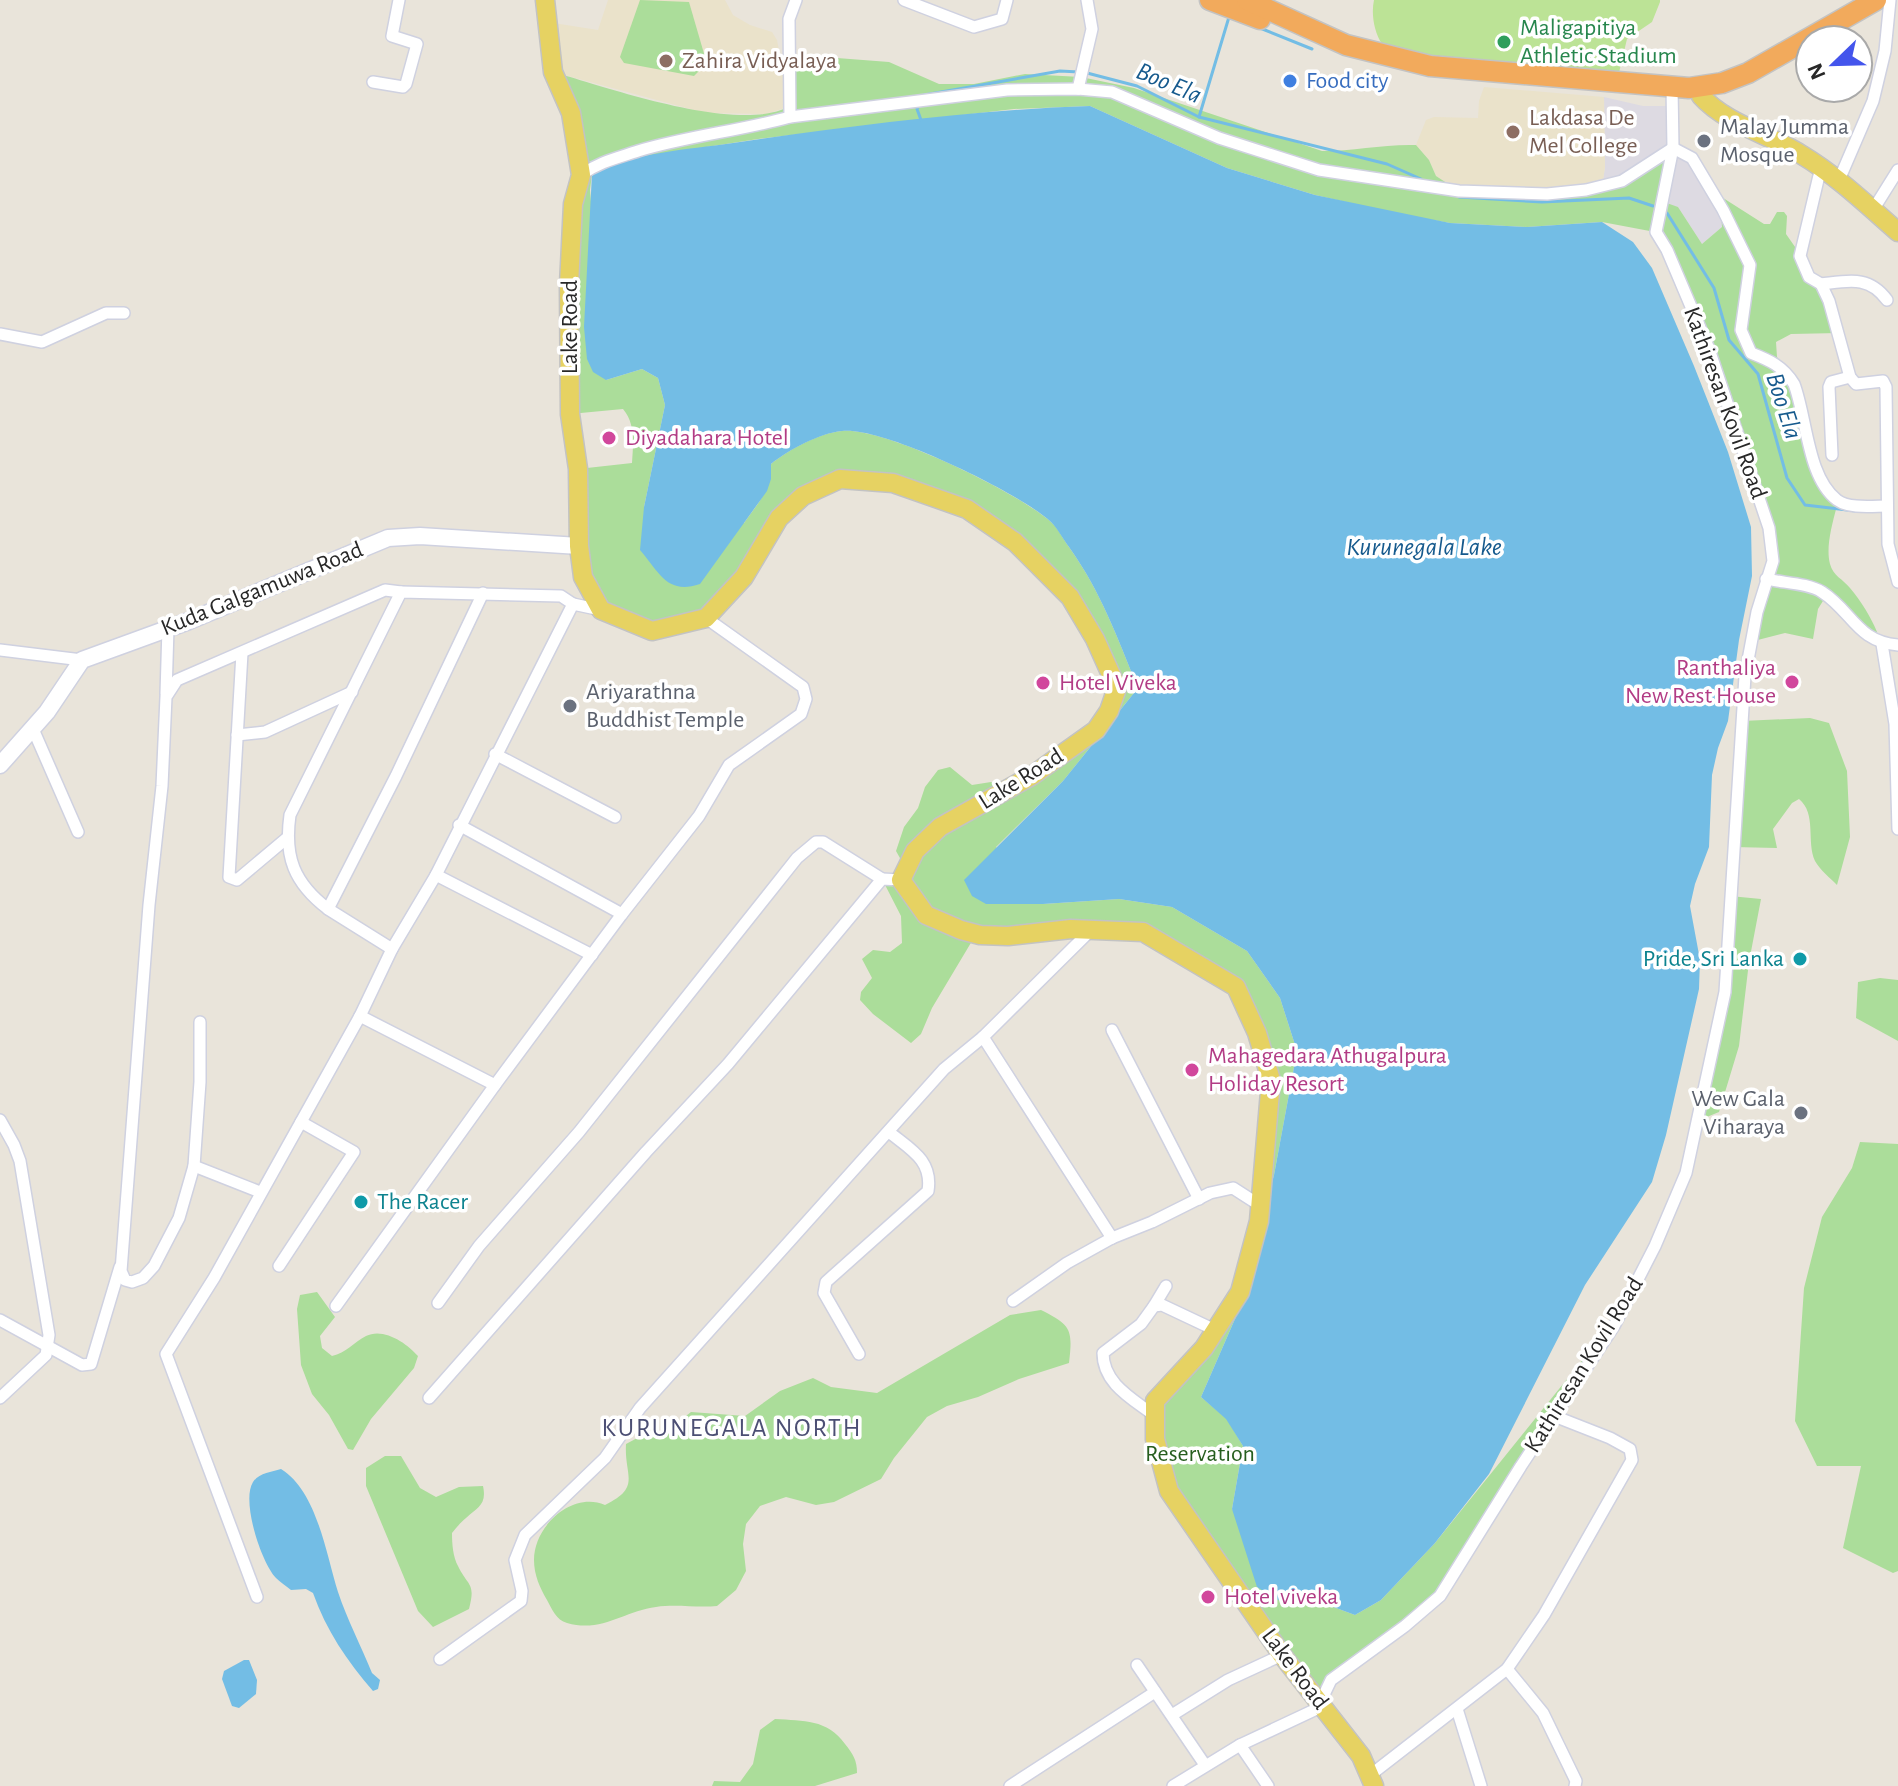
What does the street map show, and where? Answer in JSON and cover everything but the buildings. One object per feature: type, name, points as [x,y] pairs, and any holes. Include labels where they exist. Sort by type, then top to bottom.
[{"type":"highway","points":[[1210,0],[1245,4],[1346,45],[1410,62],[1701,96],[1747,83],[1794,57]]},
{"type":"highway","points":[[1672,92],[1730,81],[1876,0]]},
{"type":"highway","points":[[1854,24],[1890,0]]},
{"type":"main road","name":"Lake Road","points":[[545,0],[553,72],[571,113],[581,175],[573,204],[568,328],[570,414],[578,469],[579,546],[583,577],[601,610]]},
{"type":"main road","points":[[1701,96],[1717,110],[1821,167],[1898,232]]},
{"type":"main road","name":"Lake Road","points":[[706,618],[744,577],[779,518],[803,496],[840,479],[893,483],[967,509],[1015,542],[1070,597],[1095,639],[1117,688],[1109,711],[1096,730],[1033,775],[940,827],[915,851],[892,880]]},
{"type":"main road","points":[[601,610],[652,631],[706,618]]},
{"type":"main road","points":[[892,880],[926,915],[961,930],[980,935],[1008,936],[1091,930],[1143,932],[1236,987],[1257,1033],[1271,1080],[1261,1206],[1240,1292],[1204,1348],[1155,1401],[1155,1416]]},
{"type":"main road","name":"Lake Road","points":[[1155,1416],[1155,1439],[1169,1491],[1282,1655],[1361,1756],[1371,1781]]},
{"type":"street","points":[[373,82],[403,87],[406,84],[417,44],[392,36],[399,0]]},
{"type":"street","points":[[790,117],[789,19],[796,0]]},
{"type":"street","points":[[904,0],[974,27],[1002,19],[1007,0]]},
{"type":"street","points":[[1080,78],[1092,29],[1087,0]]},
{"type":"street","points":[[1839,180],[1873,101],[1885,51],[1890,0]]},
{"type":"street","points":[[581,175],[597,164],[682,138],[790,117],[921,102],[1080,78],[1219,138],[1319,170],[1459,191],[1547,194],[1586,190],[1622,181],[1673,148]]},
{"type":"street","points":[[1672,92],[1673,148]]},
{"type":"street","points":[[1673,148],[1692,158],[1723,210],[1750,265],[1741,330],[1751,353],[1787,372],[1794,384],[1815,467],[1823,482],[1838,501],[1887,506]]},
{"type":"street","name":"Kathiresan Kovil Road","points":[[1322,1704],[1331,1680],[1440,1596],[1625,1307],[1686,1173],[1725,992],[1745,676],[1757,612],[1773,561],[1769,528],[1709,349],[1667,250],[1656,232],[1673,148]]},
{"type":"street","points":[[1821,167],[1800,256],[1809,277],[1821,284],[1862,282],[1878,287],[1887,300]]},
{"type":"street","points":[[1873,210],[1898,170]]},
{"type":"street","points":[[1821,284],[1836,322],[1850,377],[1856,384],[1883,381],[1886,387],[1888,544],[1898,582]]},
{"type":"street","points":[[0,334],[42,342],[106,313],[124,313]]},
{"type":"street","points":[[1832,455],[1829,387],[1831,382],[1850,377]]},
{"type":"street","name":"Kuda Galgamuwa Road","points":[[82,660],[388,538],[420,536],[579,546]]},
{"type":"street","points":[[1766,579],[1819,590],[1833,599],[1866,635],[1882,644],[1898,645]]},
{"type":"street","points":[[166,706],[166,697],[177,680],[385,590],[561,596],[573,604],[601,610]]},
{"type":"street","points":[[392,949],[316,900],[296,873],[289,856],[287,838],[290,815],[401,592]]},
{"type":"street","points":[[328,909],[396,776],[483,593]]},
{"type":"street","points":[[257,1597],[165,1358],[214,1278],[360,1016],[392,949],[436,875],[573,604]]},
{"type":"street","points":[[336,1306],[495,1085],[699,816],[729,765],[801,714],[806,699],[803,687],[706,618]]},
{"type":"street","points":[[168,628],[162,786],[149,905],[121,1271],[125,1280],[132,1282],[143,1278],[154,1266],[179,1218],[194,1166],[200,1082],[200,1022]]},
{"type":"street","points":[[1882,644],[1895,724],[1898,829]]},
{"type":"street","points":[[0,650],[82,660],[33,729],[0,765]]},
{"type":"street","points":[[242,653],[229,877],[237,880],[287,838]]},
{"type":"street","points":[[237,735],[265,732],[352,692]]},
{"type":"street","points":[[33,729],[78,832]]},
{"type":"street","points":[[495,754],[615,817]]},
{"type":"street","points":[[459,825],[622,914]]},
{"type":"street","points":[[429,1398],[892,880],[823,842],[816,842],[797,858],[579,1132],[479,1246],[438,1303]]},
{"type":"street","points":[[436,875],[592,955]]},
{"type":"street","points":[[440,1659],[521,1601],[522,1591],[515,1560],[525,1535],[605,1458],[640,1408],[944,1069],[983,1037],[1091,930]]},
{"type":"street","points":[[360,1016],[495,1085]]},
{"type":"street","points":[[1112,1030],[1199,1199]]},
{"type":"street","points":[[983,1037],[1112,1238]]},
{"type":"street","points":[[0,1120],[20,1161],[46,1306],[48,1346],[46,1355],[0,1398]]},
{"type":"street","points":[[279,1266],[354,1152],[301,1122]]},
{"type":"street","points":[[859,1354],[824,1293],[826,1282],[928,1191],[930,1178],[921,1158],[889,1132]]},
{"type":"street","points":[[194,1166],[260,1192]]},
{"type":"street","points":[[1013,1301],[1067,1263],[1112,1238],[1199,1199],[1233,1188],[1261,1206]]},
{"type":"street","points":[[0,1320],[82,1365],[91,1364],[122,1261]]},
{"type":"street","points":[[1155,1416],[1112,1381],[1103,1368],[1103,1353],[1141,1324],[1166,1286]]},
{"type":"street","points":[[1154,1306],[1162,1305],[1215,1330]]},
{"type":"street","points":[[1371,1781],[1507,1669],[1544,1615],[1632,1460],[1630,1449],[1554,1416]]},
{"type":"street","points":[[1172,1715],[1228,1680],[1282,1655]]},
{"type":"street","points":[[1137,1665],[1205,1765]]},
{"type":"street","points":[[1507,1669],[1543,1713],[1576,1781],[1575,1786]]},
{"type":"street","points":[[1010,1786],[1155,1692]]},
{"type":"street","points":[[1173,1786],[1240,1745],[1322,1704]]},
{"type":"street","points":[[1457,1709],[1481,1786]]},
{"type":"street","points":[[1240,1745],[1268,1786]]},
{"type":"shaded area","name":"Zahira Vidyalaya","points":[[608,0],[725,0],[733,15],[772,32],[777,40],[790,106],[767,114],[705,113],[553,72],[547,22],[598,30]]},
{"type":"shaded area","name":"Lakdasa De Mel College","points":[[1484,87],[1604,97],[1605,167],[1602,187],[1586,190],[1459,191],[1436,176],[1429,160],[1416,145],[1426,120],[1434,117],[1478,118]]},
{"type":"shaded area","points":[[1604,97],[1643,106],[1667,106],[1673,148],[1692,158],[1723,219],[1722,227],[1702,244],[1678,207],[1602,187],[1605,167]]},
{"type":"green space","points":[[640,0],[689,2],[705,57],[703,67],[694,76],[624,63],[620,57]]},
{"type":"green space","name":"Maligapitiya Athletic Stadium","points":[[1374,0],[1660,2],[1652,22],[1627,39],[1617,81],[1469,63],[1382,44],[1374,23]]},
{"type":"green space","name":"Reservation","points":[[798,55],[889,62],[939,84],[974,84],[1025,74],[1081,77],[1134,88],[1322,151],[1416,145],[1429,160],[1436,176],[1459,191],[1547,194],[1602,187],[1673,148],[1661,201],[1678,207],[1702,244],[1722,227],[1720,196],[1764,224],[1770,224],[1777,212],[1784,212],[1787,216],[1786,234],[1821,284],[1839,333],[1791,334],[1776,342],[1777,357],[1794,384],[1815,467],[1838,501],[1829,540],[1831,568],[1858,598],[1877,632],[1874,637],[1826,596],[1818,609],[1813,639],[1785,633],[1750,642],[1773,561],[1736,427],[1655,232],[1602,222],[1527,227],[1450,223],[1403,215],[1315,195],[1227,168],[1090,106],[1014,109],[758,139],[597,164],[592,174],[590,190],[606,380],[642,369],[658,378],[665,405],[644,507],[744,523],[767,488],[771,464],[795,448],[824,435],[842,431],[861,432],[950,464],[1035,510],[1056,527],[1099,598],[1138,688],[1063,781],[996,847],[1043,904],[1119,899],[1172,907],[1247,951],[1280,998],[1297,1051],[1274,1175],[1238,1312],[1201,1397],[1227,1419],[1243,1446],[1232,1509],[1298,1594],[1355,1615],[1381,1600],[1435,1543],[1625,1307],[1440,1596],[1331,1680],[1320,1703],[1169,1491],[1155,1401],[1240,1292],[1271,1080],[1236,987],[1143,932],[975,936],[932,1008],[921,1034],[911,1043],[860,1000],[861,992],[872,978],[862,959],[873,950],[890,952],[902,943],[901,916],[882,879],[901,880],[905,867],[896,851],[904,827],[918,808],[925,787],[938,770],[950,767],[972,785],[991,782],[1009,790],[1096,731],[1117,688],[1070,597],[967,509],[840,479],[803,496],[706,618],[652,631],[601,610],[583,577],[578,469],[632,463],[633,435],[623,409],[570,414],[581,175],[553,72],[641,98],[713,113],[746,115],[775,112],[796,102],[789,64]]},
{"type":"green space","points":[[1810,718],[1829,723],[1847,771],[1850,837],[1837,885],[1815,861],[1808,812],[1799,799],[1792,803],[1773,829],[1777,848],[1733,847],[1742,721]]},
{"type":"green space","points":[[1730,896],[1761,899],[1749,962],[1739,1046],[1719,1112],[1697,1121],[1725,992]]},
{"type":"green space","points":[[1880,978],[1898,980],[1898,1041],[1856,1018],[1858,982]]},
{"type":"green space","points":[[1860,1142],[1898,1144],[1898,1571],[1893,1573],[1843,1548],[1861,1466],[1817,1466],[1795,1421],[1804,1288],[1822,1217],[1852,1168]]},
{"type":"green space","points":[[317,1292],[335,1317],[320,1336],[322,1348],[332,1356],[366,1336],[380,1334],[408,1346],[418,1356],[414,1368],[371,1419],[353,1450],[348,1449],[329,1415],[312,1394],[301,1365],[297,1309],[300,1295]]},
{"type":"green space","points":[[1041,1310],[1068,1329],[1071,1342],[1069,1363],[947,1406],[927,1417],[881,1479],[834,1502],[816,1505],[786,1497],[760,1506],[746,1524],[743,1544],[746,1571],[736,1590],[717,1606],[656,1607],[591,1625],[567,1623],[553,1610],[535,1571],[534,1560],[540,1535],[557,1514],[568,1507],[592,1502],[605,1505],[624,1492],[629,1480],[626,1444],[641,1436],[663,1434],[691,1412],[745,1416],[780,1391],[813,1378],[831,1387],[877,1393],[1010,1315]]},
{"type":"green space","points":[[385,1456],[401,1456],[420,1488],[436,1497],[459,1487],[483,1486],[484,1497],[480,1505],[452,1533],[455,1559],[471,1589],[469,1609],[433,1627],[418,1611],[366,1486],[366,1468]]},
{"type":"green space","points":[[775,1719],[814,1723],[831,1730],[852,1754],[857,1773],[815,1786],[712,1786],[714,1781],[740,1782],[753,1764],[760,1730]]},
{"type":"water","name":"Kurunegala Lake","points":[[1090,106],[1227,168],[1315,195],[1450,223],[1527,227],[1602,222],[1633,242],[1652,268],[1728,452],[1751,527],[1752,576],[1728,721],[1712,775],[1709,847],[1690,906],[1700,960],[1699,989],[1666,1135],[1652,1182],[1585,1285],[1489,1474],[1435,1543],[1381,1600],[1355,1615],[1298,1594],[1280,1601],[1257,1587],[1232,1509],[1243,1446],[1226,1419],[1201,1397],[1238,1312],[1274,1175],[1297,1051],[1280,998],[1247,951],[1172,907],[1119,899],[986,904],[972,896],[964,880],[1063,781],[1138,688],[1108,615],[1080,564],[1051,522],[1011,495],[918,450],[861,432],[842,431],[805,443],[771,464],[767,491],[700,584],[680,587],[672,584],[659,574],[640,550],[644,507],[665,405],[658,378],[642,369],[606,380],[593,372],[587,359],[584,327],[592,174],[643,156],[679,150],[911,120]]},
{"type":"water","points":[[281,1469],[293,1479],[312,1508],[338,1592],[372,1673],[380,1680],[378,1689],[373,1691],[346,1657],[324,1620],[313,1593],[306,1589],[291,1590],[276,1578],[264,1559],[251,1517],[250,1491],[258,1477]]},
{"type":"water","points":[[249,1660],[257,1680],[256,1694],[239,1708],[232,1706],[222,1679],[224,1671]]},
{"type":"waterway","points":[[1199,117],[1229,17]]},
{"type":"waterway","points":[[1260,28],[1312,49]]},
{"type":"waterway","name":"Boo Ela","points":[[923,98],[924,95],[1060,71],[1079,72]]},
{"type":"waterway","name":"Boo Ela","points":[[1087,73],[1137,86],[1199,117],[1387,164],[1421,179]]},
{"type":"waterway","name":"Boo Ela","points":[[919,105],[917,109],[921,120]]},
{"type":"waterway","name":"Boo Ela","points":[[1459,197],[1542,202],[1629,198],[1653,206]]},
{"type":"waterway","name":"Boo Ela","points":[[1667,213],[1714,288],[1729,340],[1758,374],[1787,478],[1805,505],[1856,511]]},
{"type":"place","name":"Maligapitiya Athletic Stadium","points":[[1504,42]]},
{"type":"place","name":"Zahira Vidyalaya","points":[[666,61]]},
{"type":"place","name":"Food city","points":[[1290,81]]},
{"type":"place","name":"Lakdasa De Mel College","points":[[1513,132]]},
{"type":"place","name":"Malay Jumma Mosque","points":[[1704,141]]},
{"type":"place","name":"Diyadahara Hotel","points":[[609,438]]},
{"type":"place","name":"Ranthaliya New Rest House","points":[[1792,682]]},
{"type":"place","name":"Hotel Viveka","points":[[1043,683]]},
{"type":"place","name":"Ariyarathna Buddhist Temple","points":[[570,706]]},
{"type":"place","name":"Pride, Sri Lanka","points":[[1800,959]]},
{"type":"place","name":"Mahagedara Athugalpura Holiday Resort","points":[[1192,1070]]},
{"type":"place","name":"Wew Gala Viharaya","points":[[1801,1113]]},
{"type":"place","name":"The Racer","points":[[361,1202]]},
{"type":"place","name":"Hotel viveka","points":[[1208,1597]]},
{"type":"district","name":"KURUNEGALA NORTH","points":[[732,1428]]}]
